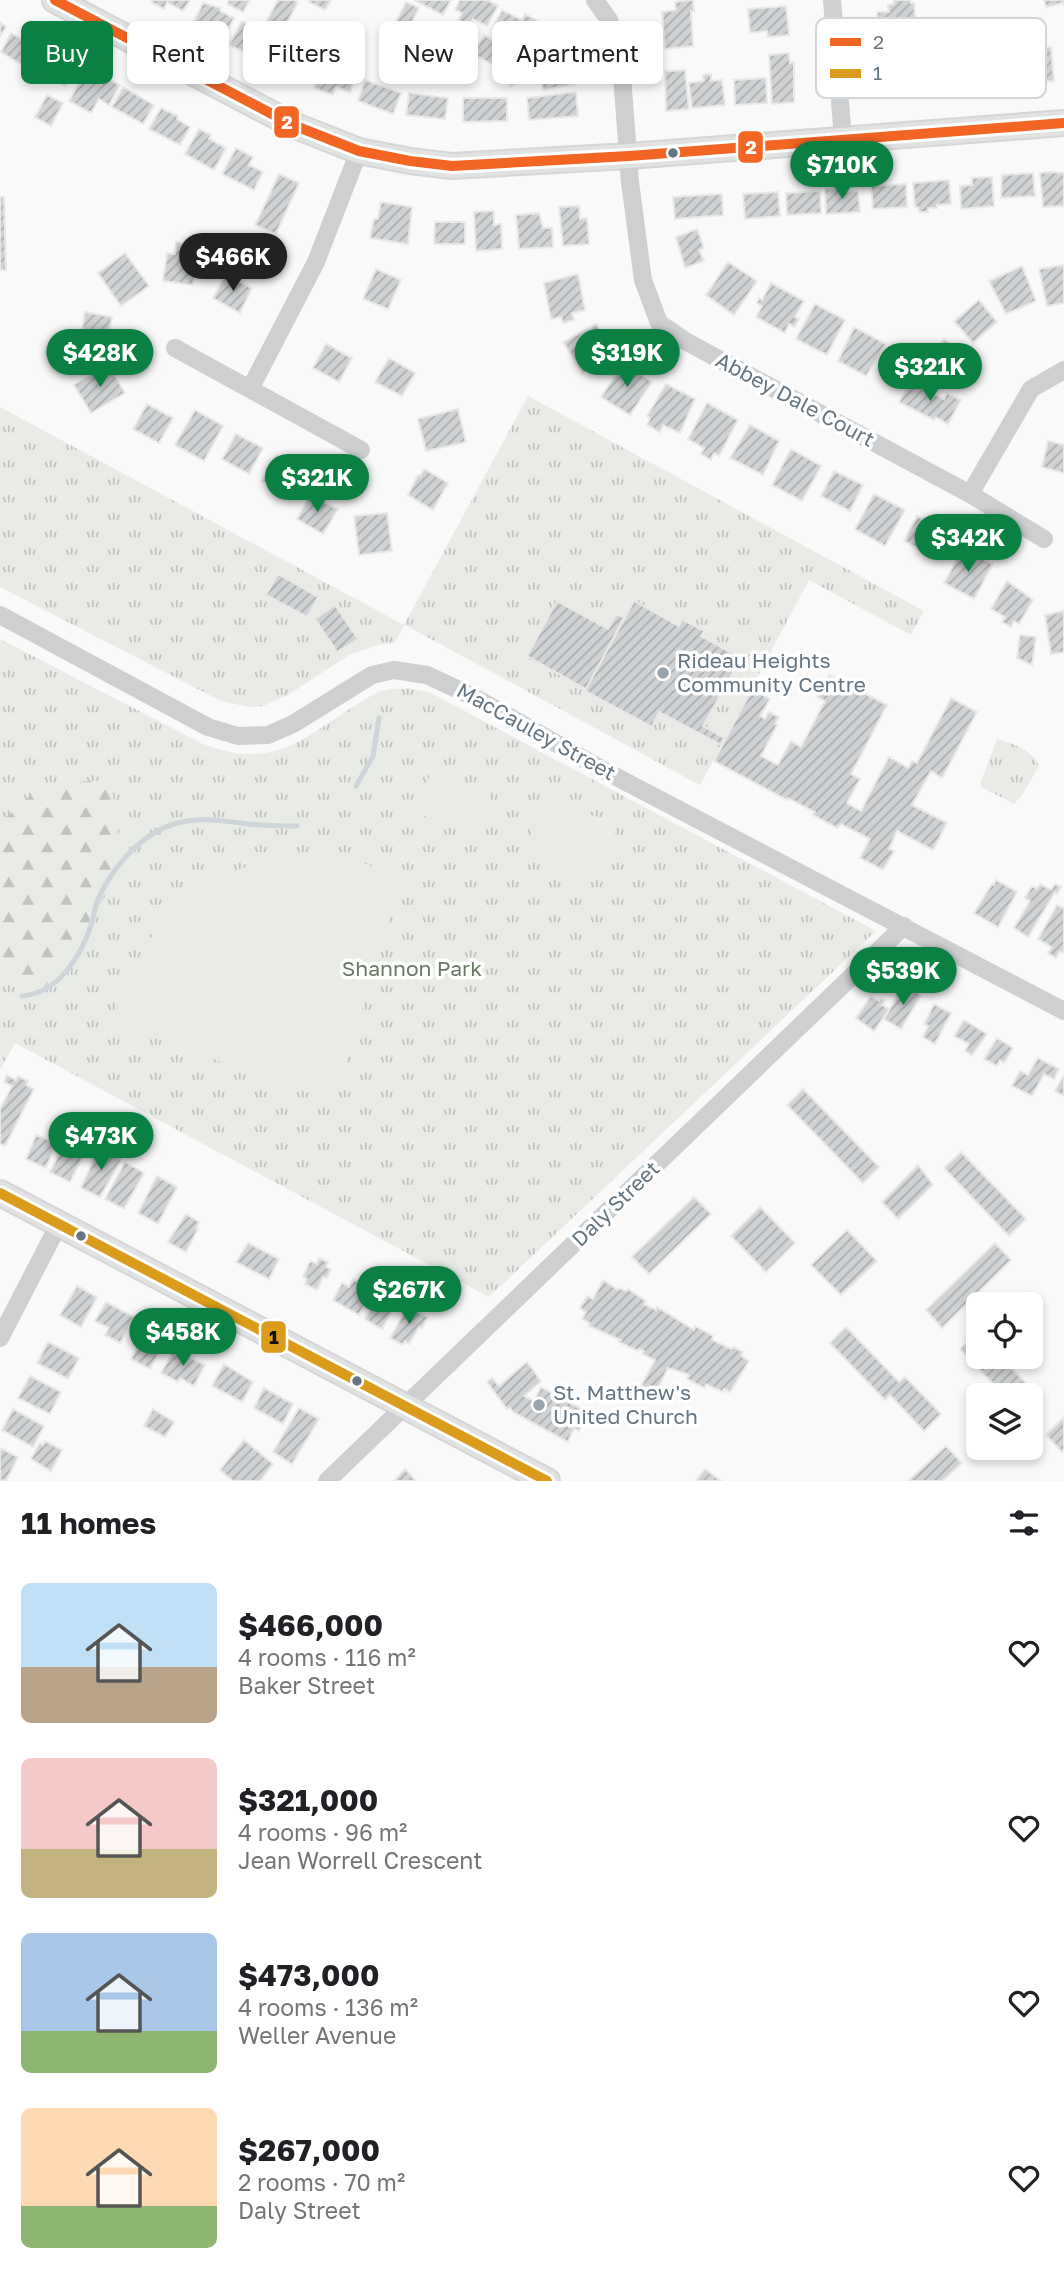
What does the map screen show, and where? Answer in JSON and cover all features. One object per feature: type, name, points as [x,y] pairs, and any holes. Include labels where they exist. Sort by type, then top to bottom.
[{"type":"street","points":[[55,0],[293,125],[359,151],[410,161],[452,166],[629,156],[1064,123]]},
{"type":"street","name":"Abbey Dale Court","points":[[595,0],[610,20],[620,49],[643,280],[659,324],[687,342],[970,494],[1044,540]]},
{"type":"street","points":[[832,0],[833,18]]},
{"type":"street","points":[[840,98],[843,139]]},
{"type":"street","points":[[250,389],[309,278],[359,151]]},
{"type":"street","points":[[175,348],[361,450]]},
{"type":"street","points":[[970,494],[1031,389],[1064,370]]},
{"type":"street","name":"MacCauley Street","points":[[0,615],[208,727],[238,736],[252,737],[282,730],[372,675],[394,670],[427,675],[464,692],[605,771],[1064,1011]]},
{"type":"street","name":"Daly Street","points":[[327,1481],[904,926]]},
{"type":"street","points":[[0,1193],[547,1481]]},
{"type":"street","points":[[0,1338],[59,1224]]},
{"type":"green space","points":[[528,396],[924,611],[911,635],[809,580],[700,785],[405,625],[394,643],[378,645],[349,655],[288,695],[263,706],[249,707],[221,701],[0,587],[0,407],[404,625]]},
{"type":"green space","name":"Shannon Park","points":[[0,639],[201,743],[230,752],[255,754],[296,742],[380,691],[405,689],[431,693],[876,931],[489,1297],[15,1043],[0,1070]]},
{"type":"green space","points":[[997,739],[1027,752],[1039,766],[1014,804],[980,784]]},
{"type":"green space","points":[[430,774],[491,793],[478,832],[417,814]]},
{"type":"green space","points":[[111,780],[119,841],[111,887],[42,992],[26,988],[0,970],[0,823],[43,784]]},
{"type":"green space","points":[[552,807],[618,821],[608,856],[575,880],[525,858],[536,818]]},
{"type":"green space","points":[[294,857],[332,857],[369,865],[402,878],[338,1089],[323,1098],[112,1023],[133,970],[146,946],[178,905],[223,875],[257,864]]},
{"type":"building","points":[[190,0],[183,11],[167,2],[164,9],[151,2]]},
{"type":"building","points":[[229,0],[250,0],[243,12],[227,4]]},
{"type":"building","points":[[278,0],[298,2],[288,21],[267,21]]},
{"type":"building","points":[[309,0],[331,0],[325,10]]},
{"type":"building","points":[[414,0],[451,0],[443,15]]},
{"type":"building","points":[[460,0],[487,0],[498,6],[487,26],[473,19],[460,21],[462,13],[455,10]]},
{"type":"building","points":[[693,0],[693,46],[665,49],[662,12],[676,10],[675,2]]},
{"type":"building","points":[[894,0],[910,0],[914,3],[915,18],[878,18],[877,12],[889,12],[888,5],[894,4]]},
{"type":"building","points":[[1044,0],[1064,0],[1064,5],[1046,7]]},
{"type":"building","points":[[406,2],[419,8],[412,21],[396,21]]},
{"type":"building","points":[[203,3],[221,8],[220,11],[234,18],[229,28],[229,21],[194,21]]},
{"type":"building","points":[[786,6],[789,35],[768,37],[767,31],[750,33],[748,9]]},
{"type":"building","points":[[502,10],[522,20],[525,14],[538,21],[496,21]]},
{"type":"building","points":[[242,21],[243,51],[229,45]]},
{"type":"building","points":[[0,22],[6,27],[0,37]]},
{"type":"building","points":[[11,33],[21,39],[21,64],[1,52]]},
{"type":"building","points":[[484,35],[492,39],[492,64],[478,57],[478,45]]},
{"type":"building","points":[[1046,47],[1051,47],[1054,81],[1046,81]]},
{"type":"building","points":[[789,53],[790,63],[794,62],[794,102],[772,104],[769,55]]},
{"type":"building","points":[[685,70],[689,109],[666,111],[665,71]]},
{"type":"building","points":[[711,74],[711,81],[722,80],[725,105],[692,108],[689,83],[704,81],[703,75]]},
{"type":"building","points":[[766,78],[767,103],[735,105],[734,80]]},
{"type":"building","points":[[365,80],[401,93],[393,114],[358,101]]},
{"type":"building","points":[[113,81],[120,85],[109,105],[99,99],[91,113],[69,101],[78,84],[113,84]]},
{"type":"building","points":[[315,84],[353,84],[350,92],[336,87],[333,95],[314,88]]},
{"type":"building","points":[[542,84],[575,84],[543,90]]},
{"type":"building","points":[[123,87],[154,105],[143,124],[112,107]]},
{"type":"building","points":[[576,92],[578,116],[529,120],[527,98]]},
{"type":"building","points":[[409,93],[448,98],[445,119],[406,115]]},
{"type":"building","points":[[47,95],[63,103],[51,126],[35,117]]},
{"type":"building","points":[[463,98],[507,98],[507,121],[463,122]]},
{"type":"building","points":[[161,108],[178,116],[177,119],[190,127],[180,145],[149,129]]},
{"type":"building","points":[[199,129],[211,135],[209,139],[226,148],[214,170],[185,154]]},
{"type":"building","points":[[236,148],[253,157],[249,165],[263,172],[254,190],[222,174]]},
{"type":"building","points":[[1033,173],[1035,196],[1001,198],[1002,175]]},
{"type":"building","points":[[1040,173],[1064,173],[1064,206],[1043,207]]},
{"type":"building","points":[[279,174],[299,183],[276,234],[255,225]]},
{"type":"building","points":[[992,177],[994,206],[961,209],[960,186],[972,185],[972,178]]},
{"type":"building","points":[[949,180],[951,204],[937,205],[937,208],[928,208],[928,212],[919,212],[918,207],[915,207],[913,183]]},
{"type":"building","points":[[906,184],[907,207],[873,209],[871,186]]},
{"type":"building","points":[[843,188],[843,192],[858,191],[860,212],[826,214],[825,189]]},
{"type":"building","points":[[820,191],[821,213],[787,215],[786,193]]},
{"type":"building","points":[[778,192],[780,216],[745,219],[743,194]]},
{"type":"building","points":[[722,194],[723,215],[675,219],[673,197]]},
{"type":"building","points":[[0,197],[4,197],[6,270],[0,270]]},
{"type":"building","points":[[381,202],[412,207],[408,244],[370,238]]},
{"type":"building","points":[[579,206],[580,219],[587,218],[589,244],[563,246],[559,207]]},
{"type":"building","points":[[494,211],[494,225],[501,224],[502,249],[476,251],[474,212]]},
{"type":"building","points":[[539,213],[543,228],[552,228],[553,247],[519,249],[516,215]]},
{"type":"building","points":[[435,222],[465,222],[465,244],[434,244]]},
{"type":"building","points":[[697,229],[704,248],[699,250],[704,261],[685,268],[676,237]]},
{"type":"building","points":[[176,242],[186,244],[184,256],[197,258],[193,285],[163,281],[167,253],[175,254]]},
{"type":"building","points":[[125,253],[149,286],[121,306],[98,273]]},
{"type":"building","points":[[728,262],[757,281],[734,315],[706,295]]},
{"type":"building","points":[[1064,265],[1064,303],[1047,306],[1039,269]]},
{"type":"building","points":[[1022,266],[1036,301],[1006,314],[989,281]]},
{"type":"building","points":[[376,269],[401,280],[388,309],[363,299]]},
{"type":"building","points":[[226,274],[252,288],[240,313],[213,298]]},
{"type":"building","points":[[578,274],[585,310],[572,313],[574,320],[563,323],[561,317],[551,319],[544,283]]},
{"type":"building","points":[[771,283],[804,301],[795,317],[799,319],[794,327],[789,324],[785,333],[756,317],[762,306],[757,303],[759,298],[762,300]]},
{"type":"building","points":[[979,300],[997,322],[973,343],[954,321]]},
{"type":"building","points":[[815,304],[845,320],[827,355],[796,339]]},
{"type":"building","points":[[85,312],[112,317],[106,347],[91,344],[90,351],[79,349]]},
{"type":"building","points":[[596,324],[613,350],[583,373],[563,342]]},
{"type":"building","points":[[854,327],[886,344],[866,376],[838,361]]},
{"type":"building","points":[[944,339],[973,361],[955,388],[923,369]]},
{"type":"building","points":[[326,344],[352,358],[339,382],[313,368]]},
{"type":"building","points":[[389,358],[415,373],[402,396],[375,382]]},
{"type":"building","points":[[624,363],[652,382],[630,415],[601,397]]},
{"type":"building","points":[[108,364],[125,393],[91,413],[74,385]]},
{"type":"building","points":[[910,382],[944,399],[947,393],[961,400],[948,424],[899,402]]},
{"type":"building","points":[[666,384],[695,399],[680,433],[663,425],[660,432],[647,425],[650,418],[647,416]]},
{"type":"building","points":[[707,403],[738,420],[719,456],[714,453],[711,460],[701,454],[704,448],[688,439]]},
{"type":"building","points":[[147,404],[173,418],[159,443],[133,429]]},
{"type":"building","points":[[458,409],[466,442],[426,451],[418,419]]},
{"type":"building","points":[[195,410],[223,426],[204,461],[175,445]]},
{"type":"building","points":[[750,425],[779,441],[763,475],[730,458]]},
{"type":"building","points":[[236,434],[263,448],[249,474],[222,459]]},
{"type":"building","points":[[1048,441],[1064,445],[1064,473],[1042,467]]},
{"type":"building","points":[[791,449],[821,466],[802,501],[772,485]]},
{"type":"building","points":[[276,456],[303,470],[289,495],[262,481]]},
{"type":"building","points":[[424,469],[448,483],[433,510],[408,495]]},
{"type":"building","points":[[834,471],[863,485],[850,511],[821,496]]},
{"type":"building","points":[[874,494],[905,510],[885,546],[855,529]]},
{"type":"building","points":[[310,495],[338,509],[323,534],[297,519]]},
{"type":"building","points":[[387,513],[392,551],[359,555],[354,516]]},
{"type":"building","points":[[917,516],[946,530],[933,556],[904,541]]},
{"type":"building","points":[[963,548],[993,564],[974,599],[944,583]]},
{"type":"building","points":[[278,574],[318,597],[307,617],[266,595]]},
{"type":"building","points":[[1007,581],[1033,600],[1019,624],[1014,621],[1011,627],[1002,622],[1005,617],[991,609]]},
{"type":"building","points":[[557,601],[608,629],[617,614],[624,618],[586,689],[527,656]]},
{"type":"building","name":"Rideau Heights Community Centre","points":[[634,601],[679,626],[682,619],[704,631],[701,636],[741,658],[703,726],[724,738],[721,745],[659,712],[652,727],[585,691]]},
{"type":"building","points":[[335,605],[358,639],[337,652],[315,619]]},
{"type":"building","points":[[1064,611],[1064,652],[1051,654],[1045,615]]},
{"type":"building","points":[[1020,635],[1036,637],[1032,665],[1017,658]]},
{"type":"building","points":[[829,675],[887,705],[851,774],[860,779],[847,803],[861,811],[889,757],[908,768],[912,761],[917,763],[951,698],[977,712],[942,778],[931,771],[912,805],[947,823],[933,850],[897,831],[889,849],[894,851],[883,870],[860,858],[870,839],[841,824],[837,828],[813,815],[815,812],[714,761],[752,689],[770,699],[760,716],[765,719],[769,712],[779,717],[761,756],[778,765],[791,741],[801,747],[825,701],[817,697]]},
{"type":"building","points":[[996,880],[1017,892],[998,927],[974,913]]},
{"type":"building","points":[[1040,884],[1051,890],[1055,884],[1061,887],[1057,894],[1055,892],[1028,937],[1014,928],[1030,901],[1025,898],[1032,886],[1037,889]]},
{"type":"building","points":[[1057,905],[1064,908],[1064,953],[1060,951],[1056,958],[1048,953],[1052,947],[1038,939]]},
{"type":"building","points":[[904,985],[921,995],[901,1029],[884,1019]]},
{"type":"building","points":[[871,996],[885,1001],[882,1005],[889,1009],[874,1031],[856,1018]]},
{"type":"building","points":[[934,1004],[951,1013],[935,1044],[923,1037],[928,1026],[924,1024]]},
{"type":"building","points":[[964,1020],[987,1034],[972,1055],[965,1051],[969,1044],[954,1036]]},
{"type":"building","points":[[997,1038],[1013,1048],[1004,1063],[1000,1060],[997,1066],[984,1059]]},
{"type":"building","points":[[1038,1058],[1059,1069],[1054,1079],[1044,1074],[1032,1096],[1012,1086],[1020,1071],[1028,1075]]},
{"type":"building","points":[[7,1075],[16,1080],[18,1076],[28,1081],[26,1085],[34,1089],[5,1146],[0,1144],[0,1109],[12,1086],[4,1082]]},
{"type":"building","points":[[1064,1075],[1064,1096],[1055,1091]]},
{"type":"building","points":[[803,1089],[879,1167],[863,1183],[787,1105]]},
{"type":"building","points":[[70,1132],[90,1143],[70,1182],[50,1172]]},
{"type":"building","points":[[36,1135],[56,1143],[46,1168],[26,1159]]},
{"type":"building","points":[[99,1147],[122,1159],[100,1197],[81,1188]]},
{"type":"building","points":[[961,1152],[1026,1219],[1009,1236],[944,1168]]},
{"type":"building","points":[[125,1162],[144,1173],[124,1209],[105,1199]]},
{"type":"building","points":[[918,1165],[933,1185],[898,1219],[882,1202]]},
{"type":"building","points":[[157,1176],[177,1187],[158,1224],[138,1213]]},
{"type":"building","points":[[694,1197],[711,1214],[649,1274],[632,1257]]},
{"type":"building","points":[[760,1207],[795,1243],[766,1272],[731,1236]]},
{"type":"building","points":[[186,1214],[199,1222],[186,1252],[168,1242]]},
{"type":"building","points":[[847,1230],[877,1261],[841,1295],[811,1265]]},
{"type":"building","points":[[248,1243],[279,1259],[269,1279],[236,1262]]},
{"type":"building","points":[[995,1243],[1011,1260],[979,1292],[966,1292],[966,1304],[942,1328],[926,1310]]},
{"type":"building","points":[[319,1258],[328,1262],[326,1267],[331,1269],[327,1278],[323,1277],[317,1290],[305,1284],[307,1279],[303,1277],[310,1261],[317,1264]]},
{"type":"building","points":[[353,1279],[361,1283],[357,1291],[369,1297],[359,1315],[333,1300],[342,1283],[349,1287]]},
{"type":"building","points":[[603,1280],[618,1290],[628,1289],[646,1301],[644,1304],[656,1310],[657,1307],[694,1330],[695,1326],[713,1336],[712,1340],[743,1352],[741,1356],[749,1361],[730,1392],[724,1389],[723,1392],[706,1384],[704,1388],[687,1379],[687,1374],[668,1368],[655,1394],[641,1386],[655,1360],[642,1354],[644,1351],[638,1351],[589,1326],[590,1323],[582,1319],[586,1312],[580,1308],[587,1296],[593,1299]]},
{"type":"building","points":[[77,1286],[97,1297],[81,1327],[60,1315]]},
{"type":"building","points":[[106,1302],[134,1317],[120,1343],[105,1335],[109,1328],[95,1321]]},
{"type":"building","points":[[375,1302],[391,1312],[382,1329],[365,1319]]},
{"type":"building","points":[[408,1306],[428,1317],[409,1344],[405,1341],[403,1345],[390,1338]]},
{"type":"building","points":[[149,1324],[169,1334],[150,1369],[131,1359]]},
{"type":"building","points":[[846,1327],[899,1382],[905,1377],[941,1414],[924,1431],[890,1395],[885,1400],[830,1343]]},
{"type":"building","points":[[48,1342],[79,1358],[68,1379],[37,1363]]},
{"type":"building","points":[[966,1343],[966,1355],[960,1349]]},
{"type":"building","points":[[174,1349],[205,1365],[194,1386],[180,1378],[178,1382],[161,1373]]},
{"type":"building","name":"St. Matthew's United Church","points":[[527,1362],[541,1381],[524,1396],[534,1401],[541,1387],[589,1413],[579,1431],[574,1428],[568,1442],[510,1408],[507,1409],[487,1382],[492,1378],[499,1386]]},
{"type":"building","points":[[224,1364],[253,1382],[242,1402],[212,1386]]},
{"type":"building","points":[[979,1369],[1012,1369],[1026,1383],[993,1383]]},
{"type":"building","points":[[30,1376],[61,1392],[50,1414],[18,1398]]},
{"type":"building","points":[[264,1388],[293,1404],[283,1424],[254,1408]]},
{"type":"building","points":[[299,1408],[319,1419],[292,1464],[273,1452]]},
{"type":"building","points":[[13,1409],[44,1426],[33,1447],[2,1430]]},
{"type":"building","points":[[153,1409],[174,1422],[165,1437],[144,1426]]},
{"type":"building","points":[[1064,1417],[1064,1450],[1062,1452],[1046,1435]]},
{"type":"building","points":[[244,1440],[273,1464],[260,1481],[233,1481],[220,1470]]},
{"type":"building","points":[[45,1441],[62,1450],[51,1471],[31,1459],[40,1443],[43,1445]]},
{"type":"building","points":[[946,1446],[962,1463],[942,1481],[908,1481]]},
{"type":"building","points":[[0,1448],[18,1457],[6,1481],[0,1480]]},
{"type":"building","points":[[405,1469],[416,1481],[394,1481]]},
{"type":"building","points":[[705,1469],[721,1481],[696,1481]]},
{"type":"waterway","points":[[356,786],[373,756],[379,718]]},
{"type":"waterway","points":[[22,996],[47,988],[67,971],[82,948],[92,923],[96,903],[112,874],[129,853],[150,835],[174,824],[193,820],[297,826]]},
{"type":"transit line","name":"2","points":[[55,0],[293,125],[359,151],[410,161],[452,166],[629,156],[1064,123]]},
{"type":"transit line","name":"1","points":[[0,1193],[547,1481]]},
{"type":"place","name":"Rideau Heights Community Centre","points":[[663,673]]},
{"type":"place","name":"St. Matthew's United Church","points":[[539,1405]]}]
